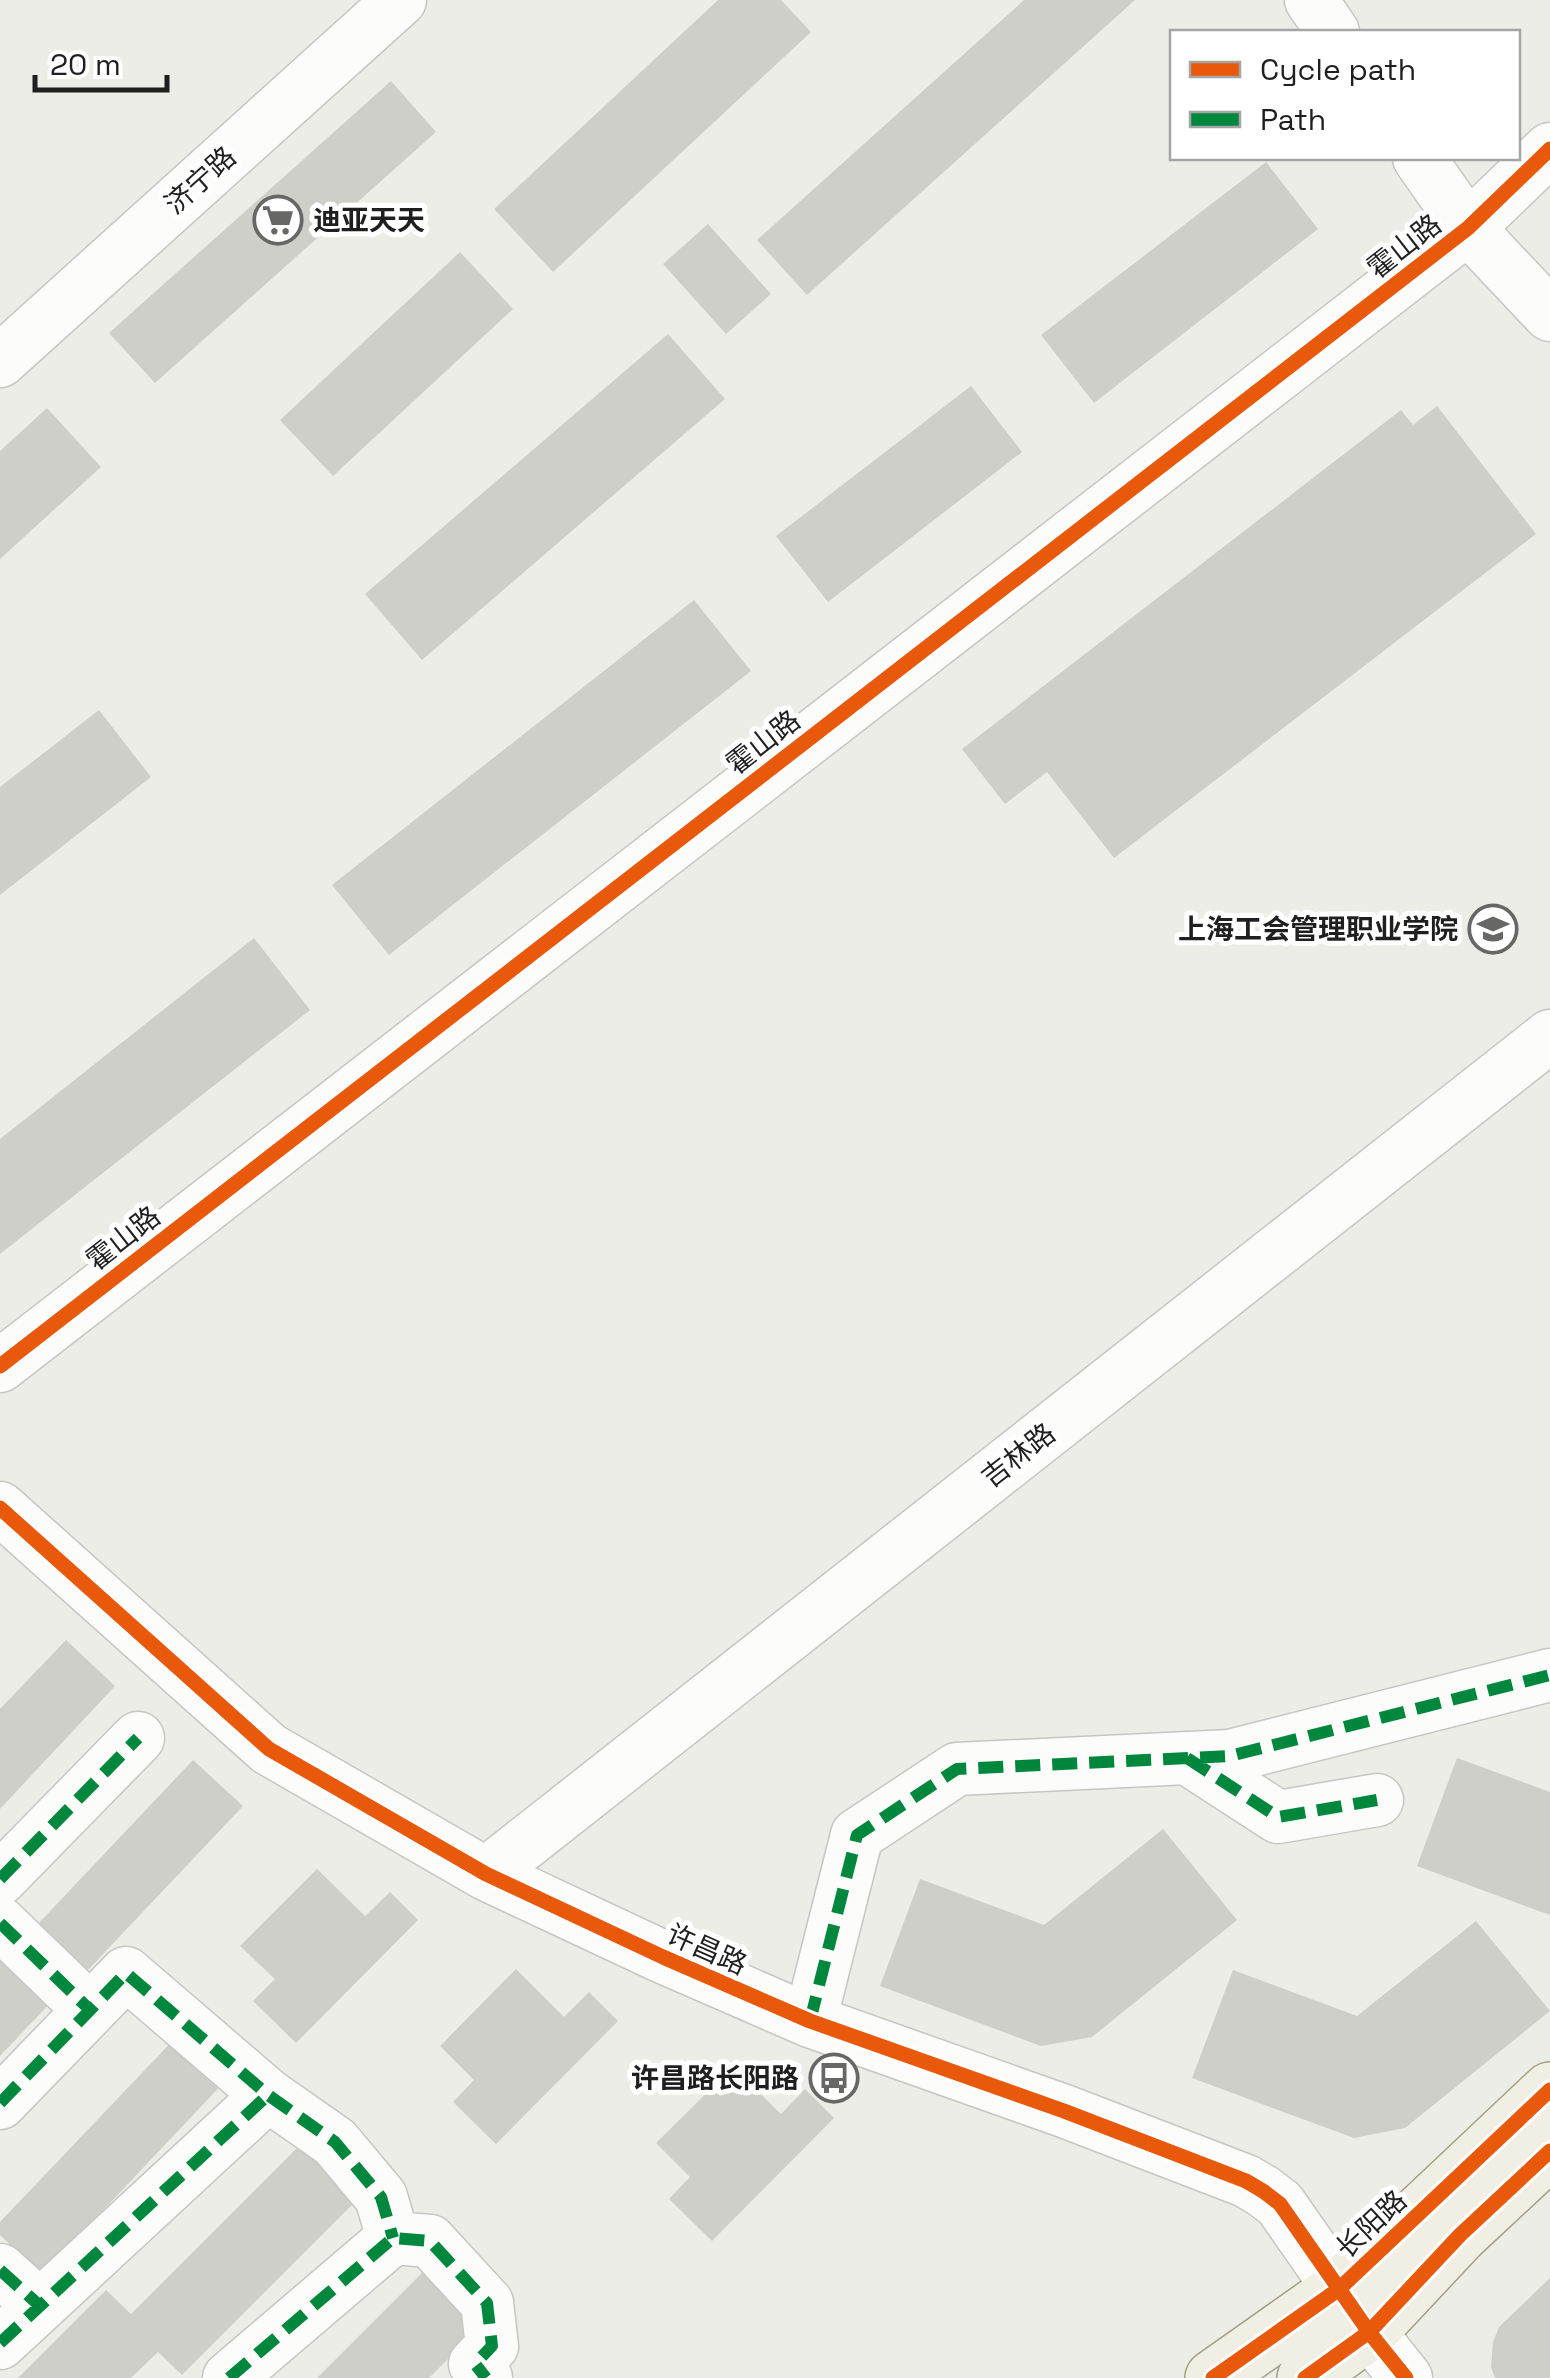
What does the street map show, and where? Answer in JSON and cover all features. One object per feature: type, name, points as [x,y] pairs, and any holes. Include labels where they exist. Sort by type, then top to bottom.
[{"type":"main road","name":"长阳路","points":[[1305,2378],[1354,2310],[1550,2090]]},
{"type":"main road","name":"长阳路","points":[[1213,2378],[1354,2310],[1460,2235],[1550,2151]]},
{"type":"street","name":"济宁路","points":[[0,361],[400,0]]},
{"type":"street","points":[[1311,0],[1332,30]]},
{"type":"street","name":"霍山路","points":[[0,1366],[1468,228],[1550,150]]},
{"type":"street","points":[[1420,160],[1468,228],[1550,316]]},
{"type":"street","name":"吉林路","points":[[486,1874],[1550,1036]]},
{"type":"street","name":"许昌路","points":[[0,1508],[269,1749],[486,1874],[810,2021],[1064,2111],[1263,2190],[1280,2204],[1406,2378]]},
{"type":"street","points":[[810,2021],[857,1835],[957,1768],[1230,1756],[1550,1674]]},
{"type":"street","points":[[0,1878],[138,1738]]},
{"type":"street","points":[[1187,1758],[1278,1817],[1378,1800]]},
{"type":"street","points":[[0,1923],[90,2010]]},
{"type":"street","points":[[0,2103],[126,1972],[268,2095],[336,2142],[381,2197],[392,2238]]},
{"type":"street","points":[[0,2343],[268,2095]]},
{"type":"street","points":[[230,2378],[392,2238],[430,2241],[487,2303],[492,2346],[474,2364],[486,2378]]},
{"type":"street","points":[[0,2270],[40,2306]]},
{"type":"building","points":[[718,0],[781,0],[811,32],[553,272],[494,209]]},
{"type":"building","points":[[1024,0],[1135,0],[807,295],[757,240]]},
{"type":"building","points":[[391,81],[436,132],[155,383],[109,333]]},
{"type":"building","points":[[1266,162],[1318,229],[1094,403],[1041,335]]},
{"type":"building","points":[[708,224],[771,294],[726,334],[663,264]]},
{"type":"building","points":[[460,252],[513,309],[333,476],[280,420]]},
{"type":"building","points":[[668,334],[725,399],[422,660],[365,594]]},
{"type":"building","points":[[971,386],[1022,452],[828,602],[776,536]]},
{"type":"building","points":[[1437,406],[1536,534],[1114,858],[1047,772],[1005,804],[962,749],[1401,410],[1413,425]]},
{"type":"building","points":[[47,408],[101,467],[0,559],[0,451]]},
{"type":"building","points":[[694,600],[751,671],[389,955],[332,885]]},
{"type":"building","points":[[99,710],[151,777],[0,895],[0,787]]},
{"type":"building","points":[[254,938],[310,1010],[0,1254],[0,1139]]},
{"type":"building","points":[[66,1640],[115,1686],[0,1809],[0,1709]]},
{"type":"building","points":[[1457,1758],[1550,1792],[1550,1915],[1417,1866]]},
{"type":"building","points":[[193,1760],[243,1806],[87,1971],[37,1925]]},
{"type":"building","points":[[1163,1829],[1237,1920],[1092,2037],[1041,2046],[880,1986],[920,1879],[1044,1925]]},
{"type":"building","points":[[317,1869],[365,1916],[390,1892],[418,1920],[296,2043],[253,2001],[275,1979],[240,1946]]},
{"type":"building","points":[[1476,1921],[1550,2011],[1405,2128],[1354,2138],[1192,2078],[1233,1970],[1357,2016]]},
{"type":"building","points":[[0,1957],[55,1998],[0,2056]]},
{"type":"building","points":[[516,1969],[564,2017],[589,1992],[618,2021],[496,2144],[453,2102],[474,2080],[440,2046]]},
{"type":"building","points":[[180,2033],[228,2078],[42,2275],[0,2235],[0,2222]]},
{"type":"building","points":[[733,2067],[781,2114],[805,2089],[834,2118],[712,2241],[669,2199],[690,2177],[656,2143]]},
{"type":"building","points":[[309,2136],[365,2192],[182,2375],[158,2352],[131,2378],[18,2378],[106,2290],[131,2314]]},
{"type":"building","points":[[430,2265],[487,2320],[429,2378],[317,2378]]},
{"type":"building","points":[[1550,2278],[1550,2378],[1495,2378],[1491,2367],[1499,2327]]},
{"type":"marked path","points":[[810,2021],[857,1835],[957,1769],[1230,1756],[1550,1675]]},
{"type":"marked path","points":[[0,1879],[138,1738]]},
{"type":"marked path","points":[[1187,1758],[1278,1817],[1377,1800]]},
{"type":"marked path","points":[[0,1923],[90,2010]]},
{"type":"marked path","points":[[0,2103],[126,1973],[268,2095],[335,2142],[381,2197],[393,2238]]},
{"type":"marked path","points":[[0,2343],[268,2095]]},
{"type":"marked path","points":[[229,2378],[393,2238],[430,2241],[487,2303],[492,2346],[475,2364],[486,2378]]},
{"type":"marked path","points":[[0,2270],[40,2306]]},
{"type":"cycle path","points":[[0,1366],[1468,228],[1550,149]]},
{"type":"cycle path","points":[[0,1508],[269,1749],[486,1874],[810,2021],[1064,2111],[1263,2191],[1280,2204],[1406,2378]]},
{"type":"cycle path","points":[[1213,2378],[1339,2289],[1550,2090]]},
{"type":"cycle path","points":[[1305,2378],[1369,2332],[1460,2235],[1550,2151]]},
{"type":"place","name":"迪亚天天","points":[[278,220]]},
{"type":"place","name":"上海工会管理职业学院","points":[[1493,929]]},
{"type":"place","name":"许昌路长阳路","points":[[834,2078]]}]
